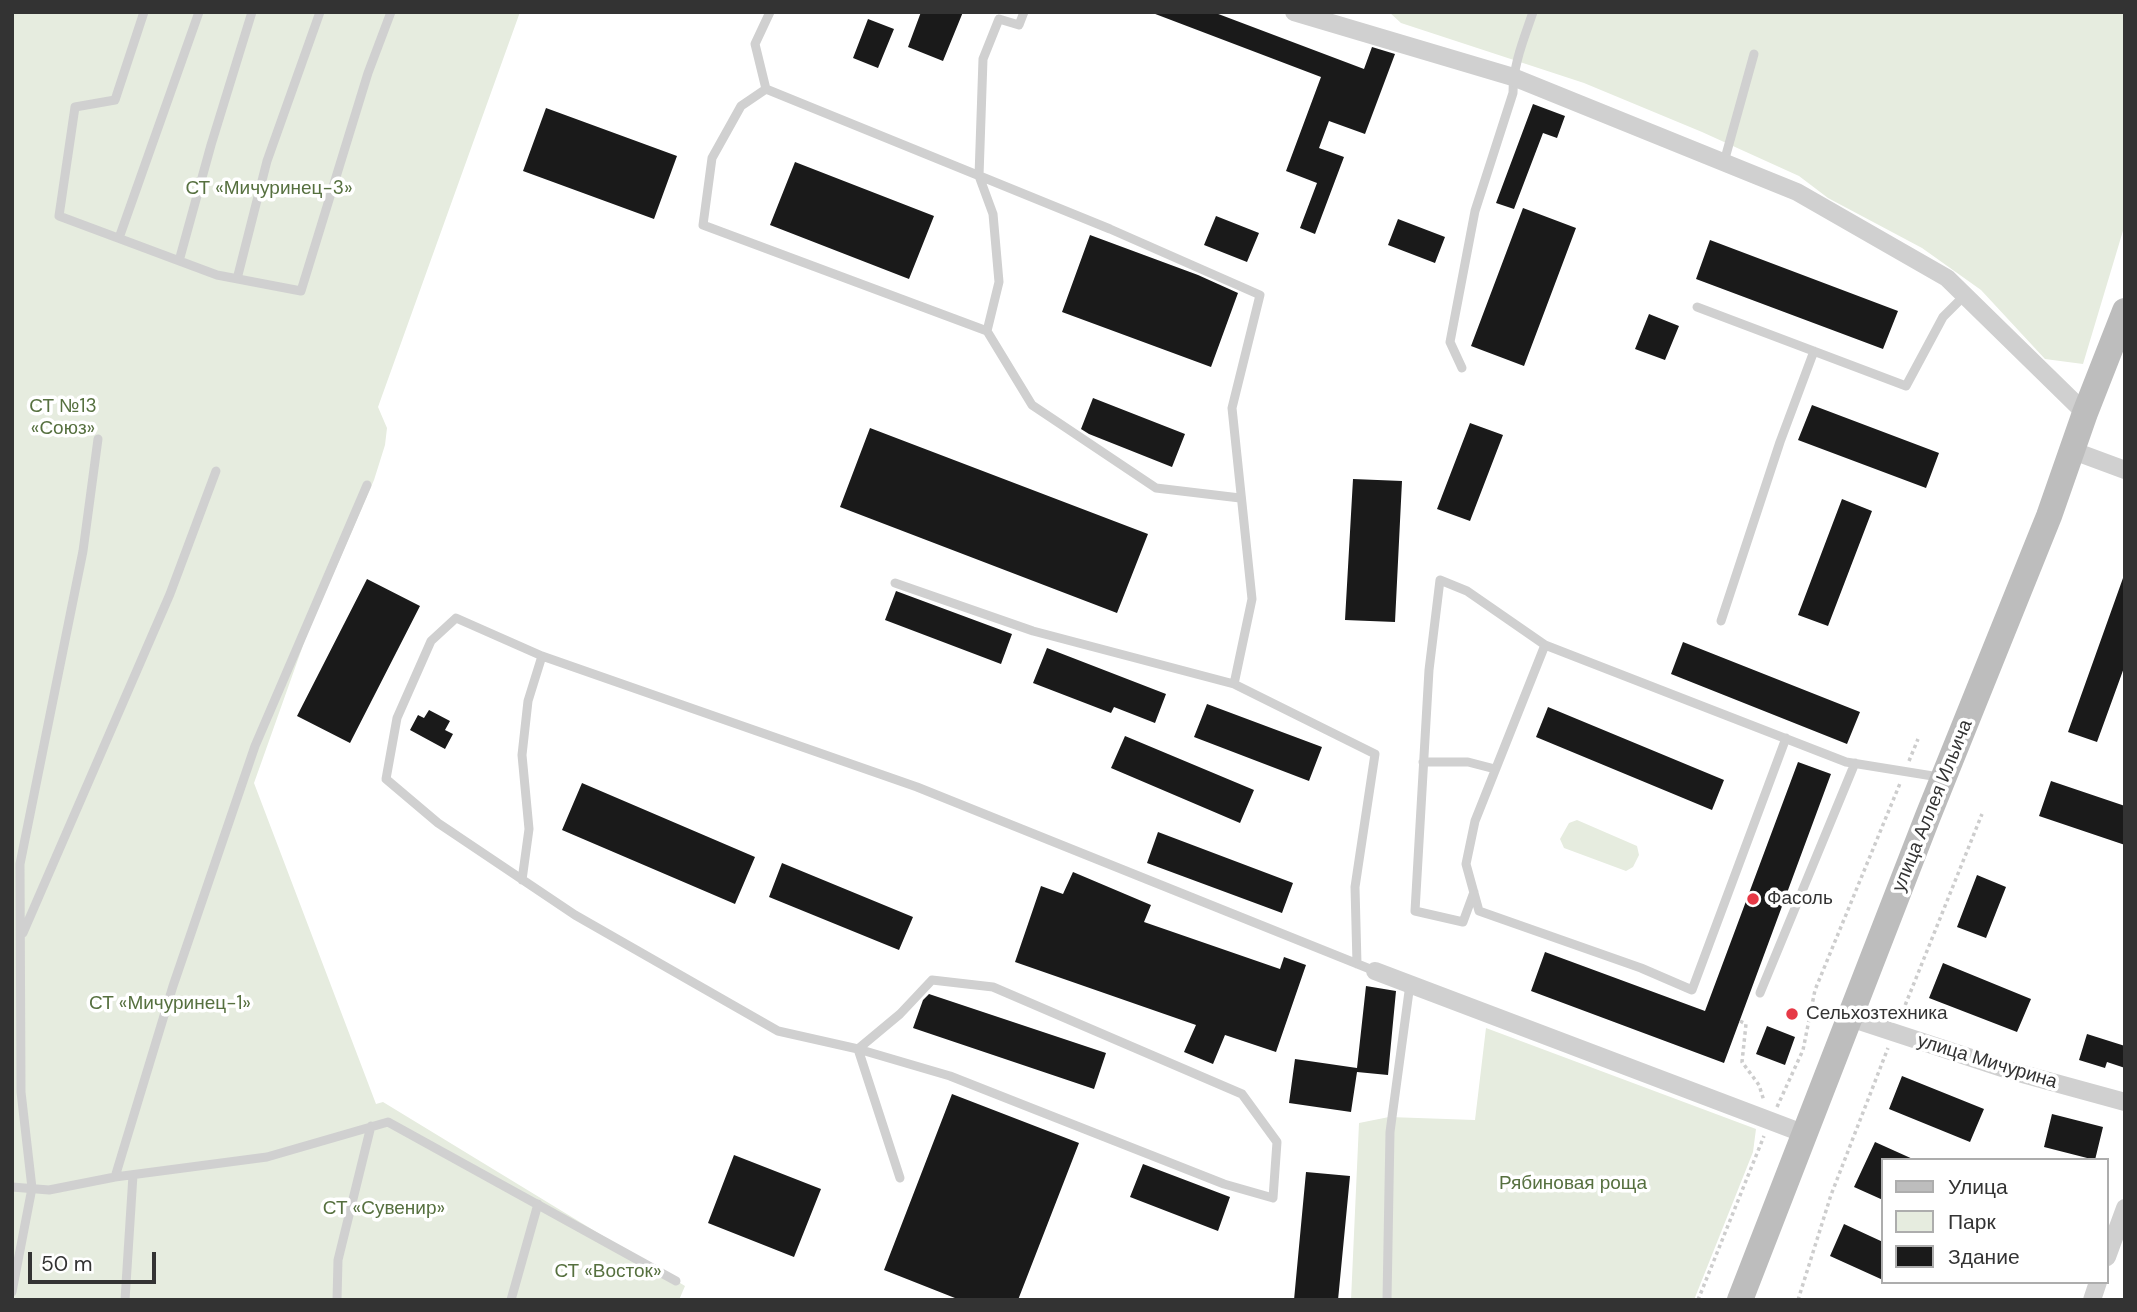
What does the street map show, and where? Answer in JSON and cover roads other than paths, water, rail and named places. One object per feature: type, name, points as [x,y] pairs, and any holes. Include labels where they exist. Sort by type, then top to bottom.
[{"type":"main road","name":"улица Аллея Ильича","points":[[1740,1300],[2049,516],[2071,450],[2125,311]]},
{"type":"street","points":[[1294,12],[1513,77],[1797,192],[1947,278],[2085,413]]},
{"type":"street","points":[[2071,450],[2125,471]]},
{"type":"street","points":[[1375,971],[1805,1134]]},
{"type":"street","name":"улица Мичурина","points":[[1850,1018],[2008,1070],[2125,1102]]},
{"type":"street","points":[[2109,1252],[2125,1208]]},
{"type":"lane","points":[[144,12],[115,100],[75,107],[59,216],[217,275],[301,291],[368,73],[391,12]]},
{"type":"lane","points":[[119,239],[199,12]]},
{"type":"lane","points":[[179,261],[252,12]]},
{"type":"lane","points":[[237,279],[267,161],[320,12]]},
{"type":"lane","points":[[766,89],[755,44],[770,12]]},
{"type":"lane","points":[[987,331],[999,282],[993,214],[979,176],[983,59],[999,19],[1019,25],[1024,12]]},
{"type":"lane","points":[[1462,368],[1450,342],[1475,211],[1513,93],[1513,77],[1533,12]]},
{"type":"lane","points":[[1724,162],[1754,54]]},
{"type":"lane","points":[[766,89],[1110,229],[1260,295],[1232,408],[1252,599],[1234,684]]},
{"type":"lane","points":[[766,89],[741,106],[712,158],[703,225],[987,331],[1032,405],[1156,488],[1240,498]]},
{"type":"lane","points":[[1697,307],[1906,386],[1943,317],[1964,296]]},
{"type":"lane","points":[[1721,621],[1780,442],[1814,351]]},
{"type":"lane","points":[[12,1292],[32,1188],[21,1092],[20,863],[83,551],[98,439]]},
{"type":"lane","points":[[21,938],[170,594],[216,471]]},
{"type":"lane","points":[[115,1177],[173,986],[256,746],[367,485]]},
{"type":"lane","points":[[1474,892],[1463,922],[1415,911],[1429,670],[1440,580],[1467,591],[1545,645],[1846,762],[1944,778]]},
{"type":"lane","points":[[895,583],[1033,631],[1234,684],[1375,754],[1355,887],[1357,964]]},
{"type":"lane","points":[[858,1049],[900,1014],[932,981],[993,987],[1242,1094],[1277,1142],[1273,1198],[1224,1184],[950,1076],[858,1049],[778,1031],[575,915],[522,880],[438,823],[386,779],[397,719],[431,641],[456,618],[542,656],[917,788],[1375,971]]},
{"type":"lane","points":[[1545,645],[1475,821],[1466,864],[1479,911],[1641,968],[1692,990],[1786,738]]},
{"type":"lane","points":[[522,880],[529,830],[522,755],[528,701],[542,656]]},
{"type":"lane","points":[[1423,762],[1468,762],[1495,769]]},
{"type":"lane","points":[[1760,992],[1855,763]]},
{"type":"lane","points":[[1387,1300],[1390,1132],[1410,983]]},
{"type":"lane","points":[[858,1049],[900,1178]]},
{"type":"lane","points":[[12,1187],[49,1190],[115,1177],[267,1157],[388,1122],[676,1281]]},
{"type":"lane","points":[[337,1300],[338,1260],[371,1126]]},
{"type":"lane","points":[[125,1300],[133,1175]]},
{"type":"lane","points":[[511,1300],[538,1205]]},
{"type":"place","name":"Фасоль","points":[[1753,899]]},
{"type":"place","name":"Сельхозтехника","points":[[1792,1014]]},
{"type":"park label","name":"СТ «Мичуринец-3»","points":[[269,189]]},
{"type":"park label","name":"СТ №13 «Союз»","points":[[63,418]]},
{"type":"park label","name":"СТ «Мичуринец-1»","points":[[170,1004]]},
{"type":"park label","name":"Рябиновая роща","points":[[1573,1184]]},
{"type":"park label","name":"СТ «Сувенир»","points":[[384,1209]]},
{"type":"park label","name":"СТ «Восток»","points":[[608,1272]]}]
